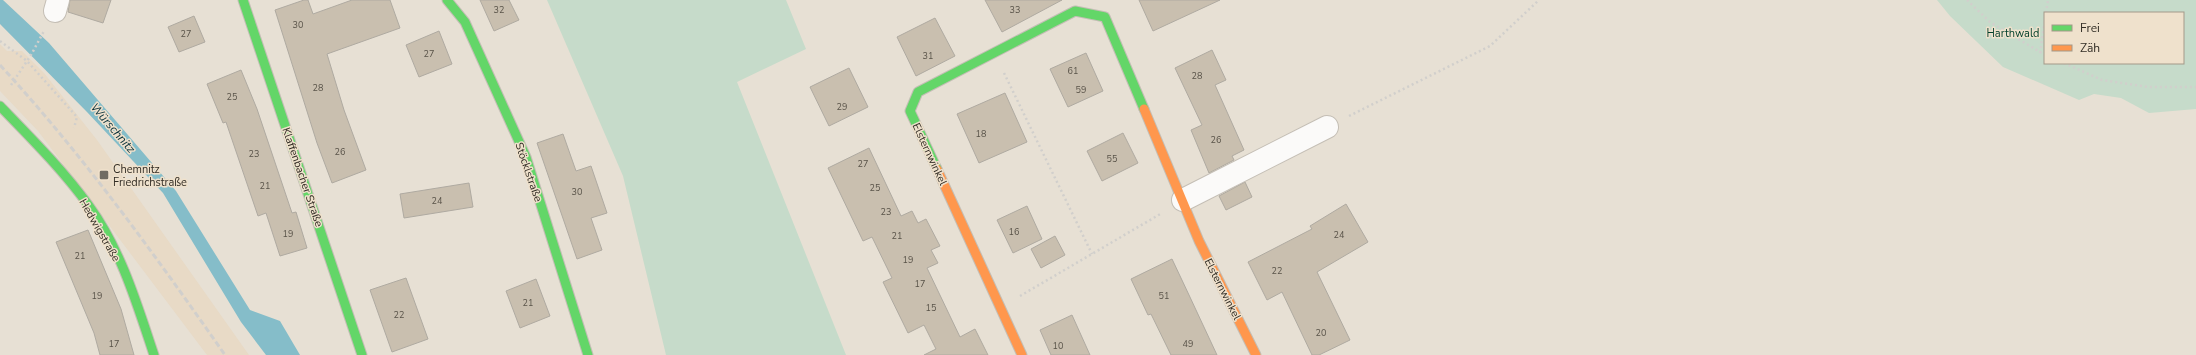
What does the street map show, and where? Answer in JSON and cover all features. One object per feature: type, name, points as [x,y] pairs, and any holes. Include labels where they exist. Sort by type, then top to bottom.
[{"type":"street","name":"Klaffenbacher Straße","points":[[243,0],[362,355]]},
{"type":"street","name":"Stöcklstraße","points":[[447,0],[465,22],[526,157],[588,355]]},
{"type":"street","name":"Elsternwinkel","points":[[1022,355],[910,111],[918,92],[994,53],[1072,5],[1105,17],[1199,241],[1256,355]]},
{"type":"street","name":"Hedwigstraße","points":[[0,106],[32,140],[89,206],[117,255],[135,298],[154,355]]},
{"type":"street","points":[[1183,200],[1327,127]]},
{"type":"path","points":[[1327,127],[1490,46],[1539,0]]},
{"type":"path","points":[[1967,0],[1990,22],[2044,55]]},
{"type":"path","points":[[2046,12],[2048,0]]},
{"type":"path","points":[[2040,53],[2044,26]]},
{"type":"path","points":[[0,41],[27,61],[77,117],[74,128]]},
{"type":"path","points":[[994,53],[1092,254]]},
{"type":"path","points":[[10,86],[31,55]]},
{"type":"path","points":[[2066,64],[2102,80],[2149,87],[2196,87]]},
{"type":"path","points":[[1001,307],[1183,200]]},
{"type":"shaded area","points":[[0,44],[7,51],[22,51],[44,73],[97,140],[249,355],[207,355],[38,131],[0,91]]},
{"type":"green space","points":[[547,0],[786,0],[806,49],[737,82],[846,355],[666,355],[623,176]]},
{"type":"green space","name":"Harthwald","points":[[1937,0],[2196,0],[2196,109],[2149,113],[2121,98],[2094,94],[2079,100],[2003,67],[1950,16]]},
{"type":"water","name":"Würschnitz","points":[[0,0],[3,0],[49,43],[176,191],[250,310],[280,321],[300,355],[266,355],[241,322],[163,193],[87,112],[0,24]]},
{"type":"building","points":[[70,0],[111,0],[103,23],[68,12]]},
{"type":"building","points":[[308,0],[313,14],[352,0],[390,0],[400,28],[327,54],[344,110],[366,170],[332,183],[317,143],[275,10]]},
{"type":"building","points":[[480,0],[509,0],[519,20],[494,31]]},
{"type":"building","points":[[985,0],[1062,0],[1002,32]]},
{"type":"building","points":[[1139,0],[1220,0],[1153,31]]},
{"type":"building","points":[[194,16],[205,42],[179,52],[168,27]]},
{"type":"building","points":[[935,18],[955,56],[916,76],[897,37]]},
{"type":"building","points":[[439,31],[452,64],[419,77],[406,45]]},
{"type":"building","points":[[1212,50],[1226,80],[1215,85],[1244,150],[1232,156],[1234,160],[1209,173],[1191,130],[1202,125],[1175,68]]},
{"type":"building","points":[[1086,53],[1103,91],[1068,107],[1050,69]]},
{"type":"building","points":[[849,68],[868,107],[829,126],[810,87]]},
{"type":"building","points":[[241,70],[257,109],[292,213],[296,212],[307,248],[280,256],[266,213],[258,216],[226,122],[223,123],[207,84]]},
{"type":"building","points":[[1005,93],[1027,142],[979,163],[957,114]]},
{"type":"building","points":[[1123,133],[1138,163],[1102,181],[1087,151]]},
{"type":"building","points":[[563,134],[576,171],[591,166],[607,213],[591,218],[602,250],[577,259],[537,143]]},
{"type":"building","points":[[869,148],[901,216],[912,211],[918,223],[926,219],[940,246],[931,250],[938,263],[927,268],[960,337],[975,329],[988,355],[924,355],[936,349],[924,325],[908,333],[883,282],[892,278],[872,237],[863,241],[828,168]]},
{"type":"building","points":[[1245,182],[1252,197],[1226,210],[1219,196]]},
{"type":"building","points":[[469,183],[473,207],[404,218],[400,194]]},
{"type":"building","points":[[1346,204],[1368,242],[1317,272],[1350,340],[1319,355],[1312,355],[1282,292],[1267,300],[1248,262],[1312,229],[1310,226]]},
{"type":"building","points":[[1027,206],[1042,239],[1013,253],[997,220]]},
{"type":"building","points":[[88,230],[121,309],[134,355],[100,355],[94,333],[56,242]]},
{"type":"building","points":[[1055,236],[1065,255],[1041,268],[1031,249]]},
{"type":"building","points":[[1172,259],[1217,355],[1171,355],[1151,314],[1148,315],[1131,279]]},
{"type":"building","points":[[406,278],[428,339],[392,352],[370,290]]},
{"type":"building","points":[[536,279],[550,316],[520,328],[506,291]]},
{"type":"building","points":[[1072,315],[1090,355],[1051,355],[1040,330]]},
{"type":"railway","points":[[0,65],[31,99],[117,206],[225,355]]},
{"type":"traffic: fast","points":[[243,0],[362,355]]},
{"type":"traffic: fast","points":[[447,0],[465,22],[526,157],[588,355]]},
{"type":"traffic: fast","points":[[937,169],[910,111],[918,92],[1075,11],[1105,17],[1144,109]]},
{"type":"traffic: fast","points":[[0,106],[58,167],[89,206],[100,223],[127,278],[154,355]]},
{"type":"traffic: slow","points":[[1144,109],[1199,241],[1256,355]]},
{"type":"traffic: slow","points":[[937,169],[1022,355]]},
{"type":"place","name":"Chemnitz Friedrichstraße","points":[[104,175]]}]
